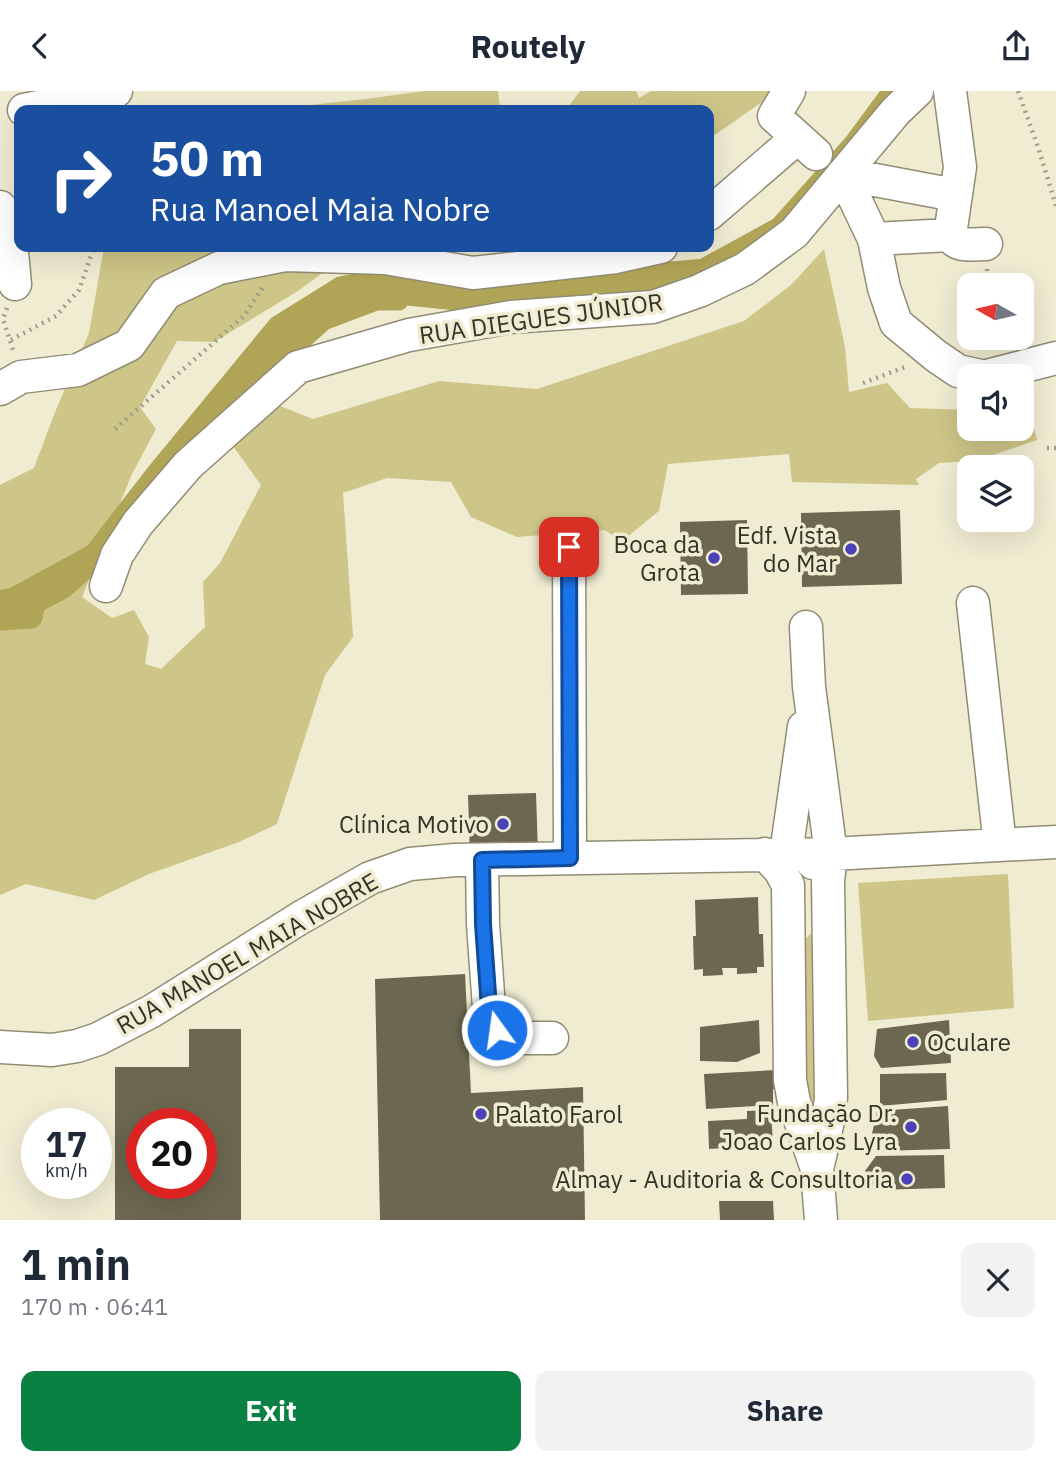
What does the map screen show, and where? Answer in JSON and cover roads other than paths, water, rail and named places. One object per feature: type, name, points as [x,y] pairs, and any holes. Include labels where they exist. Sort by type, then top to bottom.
[{"type":"street","points":[[39,105],[64,97],[116,91]]},
{"type":"street","points":[[714,211],[807,146],[774,116],[789,91]]},
{"type":"street","name":"RUA DIEGUES JÚNIOR","points":[[106,586],[117,555],[138,523],[188,465],[298,367],[409,335],[511,317],[653,307],[699,291],[745,269],[793,233],[896,111],[917,91]]},
{"type":"street","points":[[950,91],[960,167],[950,235],[954,242],[960,244],[986,244]]},
{"type":"street","points":[[843,174],[955,195]]},
{"type":"street","points":[[843,174],[874,239],[884,288],[896,323],[957,370]]},
{"type":"street","points":[[0,207],[11,242],[15,284]]},
{"type":"street","points":[[874,239],[950,235]]},
{"type":"street","points":[[11,383],[79,370],[128,345],[166,293],[219,268],[285,254],[385,258],[473,273],[616,257],[638,252]]},
{"type":"street","points":[[1033,364],[1056,358]]},
{"type":"street","points":[[569,547],[570,858]]},
{"type":"street","points":[[972,603],[1000,845]]},
{"type":"street","points":[[806,627],[809,687],[831,854],[828,881],[831,1098],[817,1169]]},
{"type":"street","points":[[809,687],[780,864],[790,1080],[794,1102],[817,1169],[821,1220]]},
{"type":"street","points":[[780,864],[804,869],[831,854],[1056,842]]},
{"type":"street","name":"RUA MANOEL MAIA NOBRE","points":[[0,1047],[52,1049],[99,1039],[152,1011],[300,918],[370,878],[410,864],[455,860],[570,858],[780,864]]},
{"type":"street","points":[[482,860],[489,1008],[497,1030],[510,1038],[552,1038]]},
{"type":"waterway","points":[[234,410],[265,371],[323,319],[376,299],[398,299]]},
{"type":"waterway","points":[[0,619],[31,617],[36,595],[41,591]]},
{"type":"place","name":"Edf. Vista do Mar","points":[[851,549]]},
{"type":"place","name":"Boca da Grota","points":[[714,558]]},
{"type":"place","name":"Clínica Motivo","points":[[503,824]]},
{"type":"place","name":"Oculare","points":[[913,1042]]},
{"type":"place","name":"Palato Farol","points":[[481,1114]]},
{"type":"place","name":"Fundação Dr. Joao Carlos Lyra","points":[[911,1127]]},
{"type":"place","name":"Almay - Auditoria & Consultoria","points":[[907,1179]]}]
